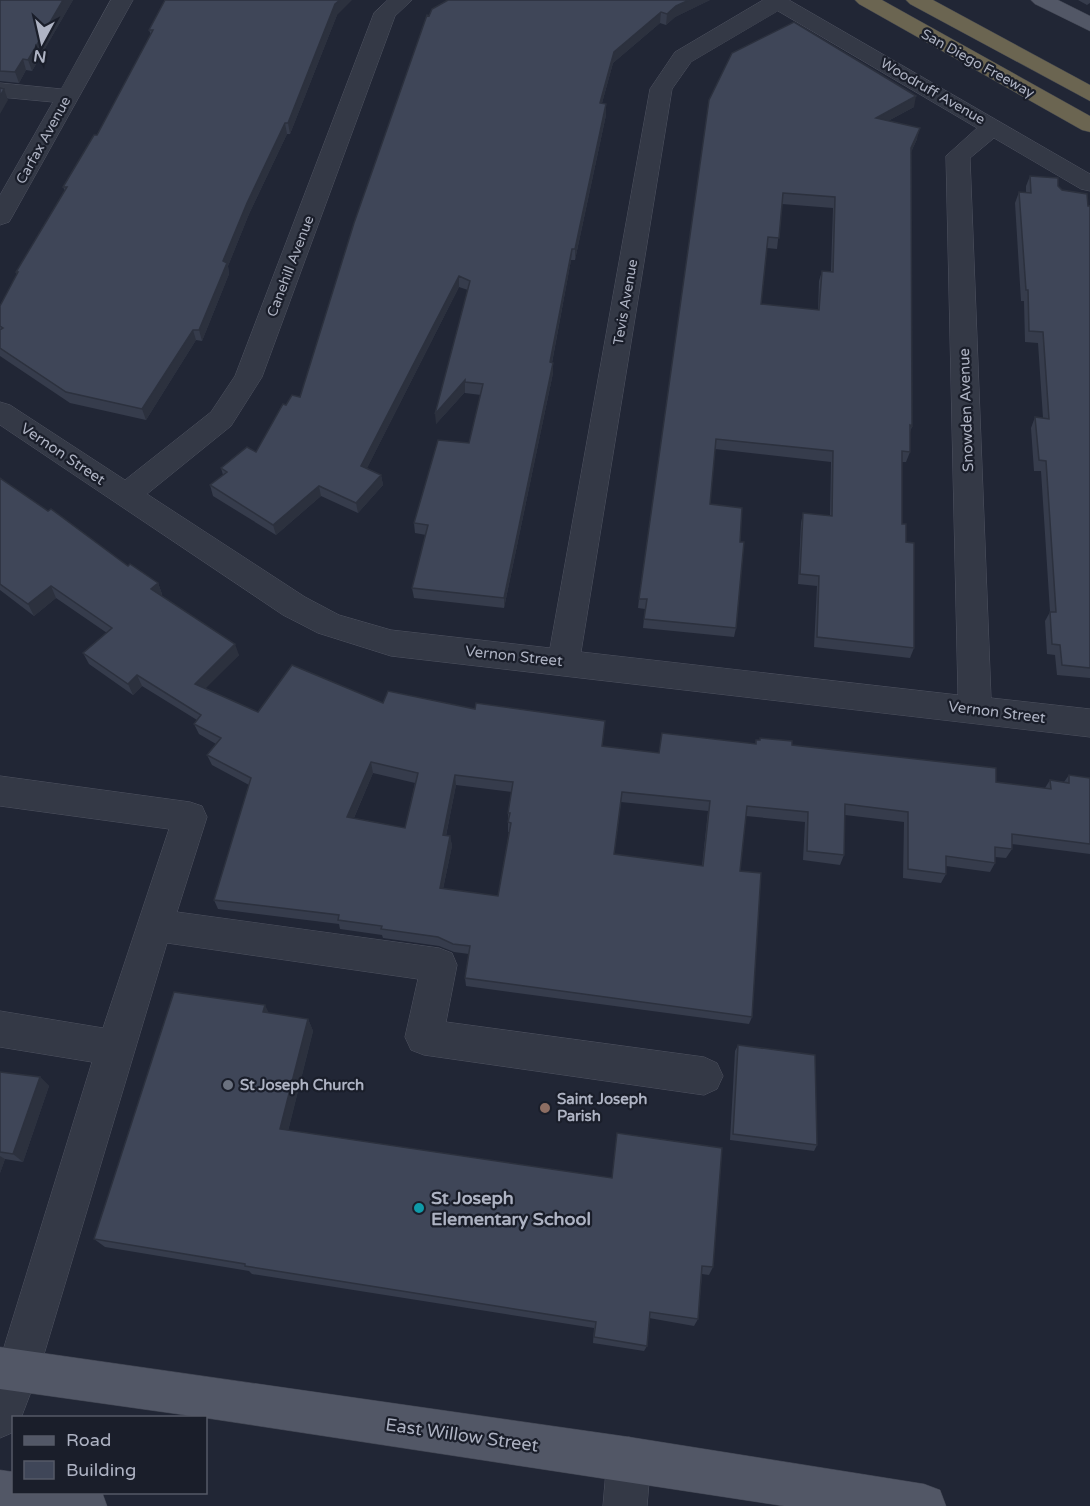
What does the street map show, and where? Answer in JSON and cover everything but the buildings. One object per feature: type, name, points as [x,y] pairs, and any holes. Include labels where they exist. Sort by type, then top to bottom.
[{"type":"highway","name":"San Diego Freeway","points":[[866,0],[1090,125]]},
{"type":"highway","points":[[898,0],[1090,107]]},
{"type":"highway","points":[[917,0],[1090,94]]},
{"type":"highway","points":[[947,0],[1090,77]]},
{"type":"main road","points":[[1042,0],[1090,25]]},
{"type":"main road","name":"East Willow Street","points":[[9,1370],[629,1459],[924,1506]]},
{"type":"main road","points":[[12,1494],[85,1506]]},
{"type":"street","name":"Carfax Avenue","points":[[0,217],[122,0]]},
{"type":"street","name":"Canehill Avenue","points":[[125,496],[220,419],[248,377],[385,13],[401,0]]},
{"type":"street","name":"Woodruff Avenue","points":[[776,1],[1090,184]]},
{"type":"street","name":"Tevis Avenue","points":[[564,661],[661,89],[684,57],[776,1]]},
{"type":"street","points":[[0,90],[67,96]]},
{"type":"street","name":"Snowden Avenue","points":[[975,710],[958,156],[994,126]]},
{"type":"street","name":"Vernon Street","points":[[0,412],[294,606],[329,624],[391,643],[1090,723]]},
{"type":"street","points":[[0,791],[190,817],[9,1370],[0,1416]]},
{"type":"street","points":[[155,925],[439,965],[424,1037],[704,1076]]},
{"type":"street","points":[[0,1029],[115,1048]]},
{"type":"street","points":[[625,1506],[629,1459]]},
{"type":"place","name":"St Joseph Church","points":[[228,1085]]},
{"type":"place","name":"Saint Joseph Parish","points":[[545,1108]]},
{"type":"place","name":"St Joseph Elementary School","points":[[419,1208]]}]
